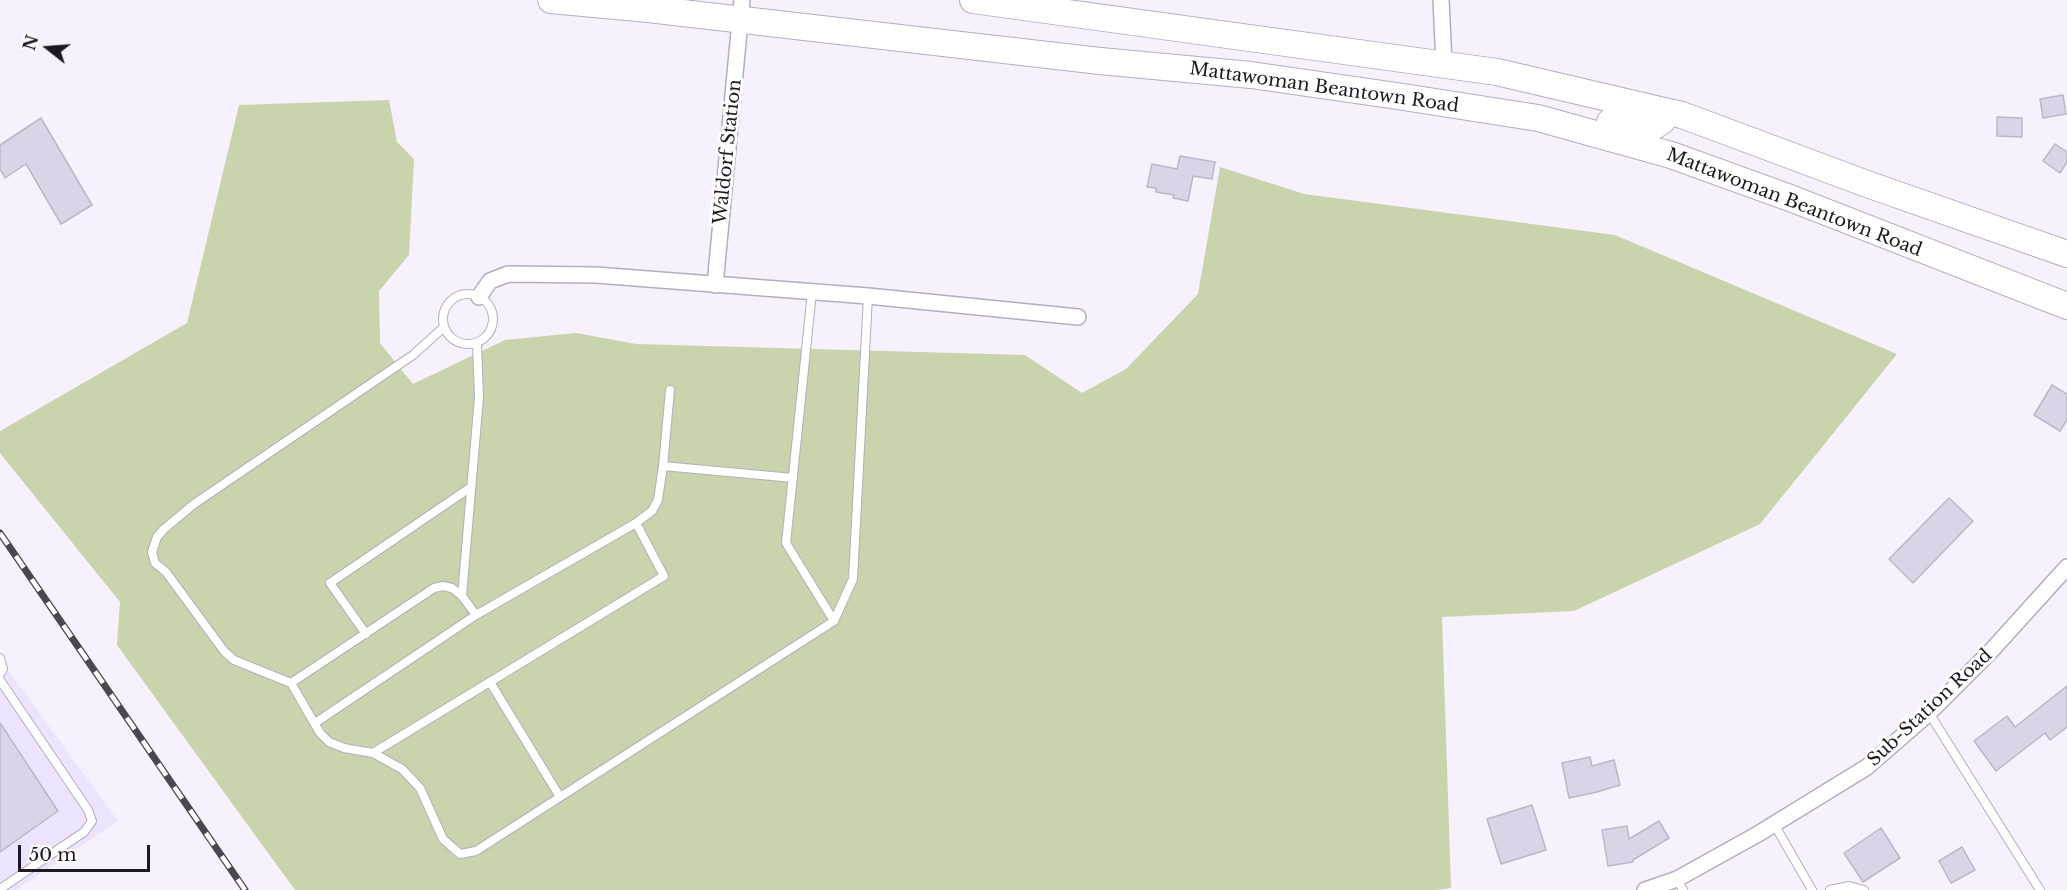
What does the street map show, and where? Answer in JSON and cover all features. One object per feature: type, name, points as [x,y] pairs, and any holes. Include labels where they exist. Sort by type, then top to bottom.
[{"type":"highway","name":"Mattawoman Beantown Road","points":[[551,0],[741,10],[1089,59],[1251,75],[1538,118],[1671,155],[1790,198],[2067,306]]},
{"type":"highway","points":[[973,0],[1497,72],[1682,115],[1867,184],[2067,254]]},
{"type":"highway","points":[[1402,96],[1431,86],[1585,115],[1642,130],[1652,128],[1662,122],[1668,112]]},
{"type":"street","points":[[1441,0],[1444,64]]},
{"type":"street","name":"Waldorf Station","points":[[715,285],[741,10]]},
{"type":"street","points":[[479,297],[490,281],[508,274],[596,275],[868,296],[1078,317]]},
{"type":"street","name":"Sub-Station Road","points":[[1645,890],[1680,884],[1867,767],[1929,713],[1991,651],[2067,567]]},
{"type":"lane","points":[[812,292],[786,543],[834,621]]},
{"type":"lane","points":[[471,295],[479,297],[486,302],[493,316],[490,332],[477,343],[470,344],[454,340],[444,327],[445,311],[455,298],[471,295]]},
{"type":"lane","points":[[444,327],[413,355],[194,504],[164,529],[157,537],[152,552],[155,563],[166,572],[224,651],[234,660],[291,683],[329,742],[345,748],[373,753],[402,769],[420,788],[443,839],[460,854],[476,851],[834,621],[853,579],[868,296]]},
{"type":"lane","points":[[462,596],[479,397],[477,343]]},
{"type":"lane","points":[[315,723],[476,615],[636,523],[652,511],[658,500],[670,390]]},
{"type":"lane","points":[[663,466],[792,478]]},
{"type":"lane","points":[[366,634],[330,583],[471,487]]},
{"type":"lane","points":[[373,753],[664,576],[636,523]]},
{"type":"lane","points":[[291,683],[434,588],[443,585],[452,588],[462,596],[476,615]]},
{"type":"lane","points":[[0,658],[3,669],[0,674]]},
{"type":"lane","points":[[0,680],[88,810],[92,821],[84,832],[0,889]]},
{"type":"lane","points":[[490,682],[560,798]]},
{"type":"lane","points":[[1929,713],[2040,890]]},
{"type":"lane","points":[[1774,824],[1812,890]]},
{"type":"lane","points":[[1830,890],[1849,886],[1864,890]]},
{"type":"shaded area","points":[[0,659],[118,821],[16,890],[0,890]]},
{"type":"green space","points":[[389,100],[397,142],[414,159],[409,255],[379,291],[380,343],[413,384],[505,340],[576,333],[636,344],[1025,355],[1082,393],[1126,369],[1198,294],[1220,167],[1304,194],[1615,235],[1897,354],[1760,524],[1574,611],[1442,617],[1451,888],[1436,890],[295,890],[117,645],[120,602],[0,453],[0,431],[187,323],[239,105]]},
{"type":"building","points":[[2063,95],[2066,114],[2043,118],[2040,99]]},
{"type":"building","points":[[1997,117],[2022,118],[2022,137],[1997,136]]},
{"type":"building","points":[[41,118],[92,205],[61,224],[26,164],[5,178],[0,169],[0,145]]},
{"type":"building","points":[[2055,144],[2067,152],[2067,162],[2060,173],[2043,161]]},
{"type":"building","points":[[1180,156],[1215,162],[1212,179],[1193,176],[1188,201],[1173,198],[1174,195],[1156,192],[1156,188],[1147,187],[1152,164],[1177,169]]},
{"type":"building","points":[[2052,385],[2067,394],[2067,420],[2060,431],[2034,415]]},
{"type":"building","points":[[1949,498],[1973,521],[1913,583],[1889,559]]},
{"type":"building","points":[[2067,686],[2067,727],[2050,740],[2045,733],[1996,771],[1974,741],[2007,716],[2015,727]]},
{"type":"building","points":[[0,723],[58,811],[0,852]]},
{"type":"building","points":[[1590,757],[1592,766],[1614,760],[1620,785],[1569,798],[1562,763]]},
{"type":"building","points":[[1532,805],[1546,850],[1501,864],[1487,819]]},
{"type":"building","points":[[1659,821],[1669,838],[1633,862],[1608,866],[1602,830],[1627,826],[1629,839]]},
{"type":"building","points":[[1881,828],[1900,858],[1863,882],[1844,853]]},
{"type":"building","points":[[1962,847],[1975,870],[1951,883],[1939,861]]},
{"type":"railway","points":[[0,533],[245,890]]}]
